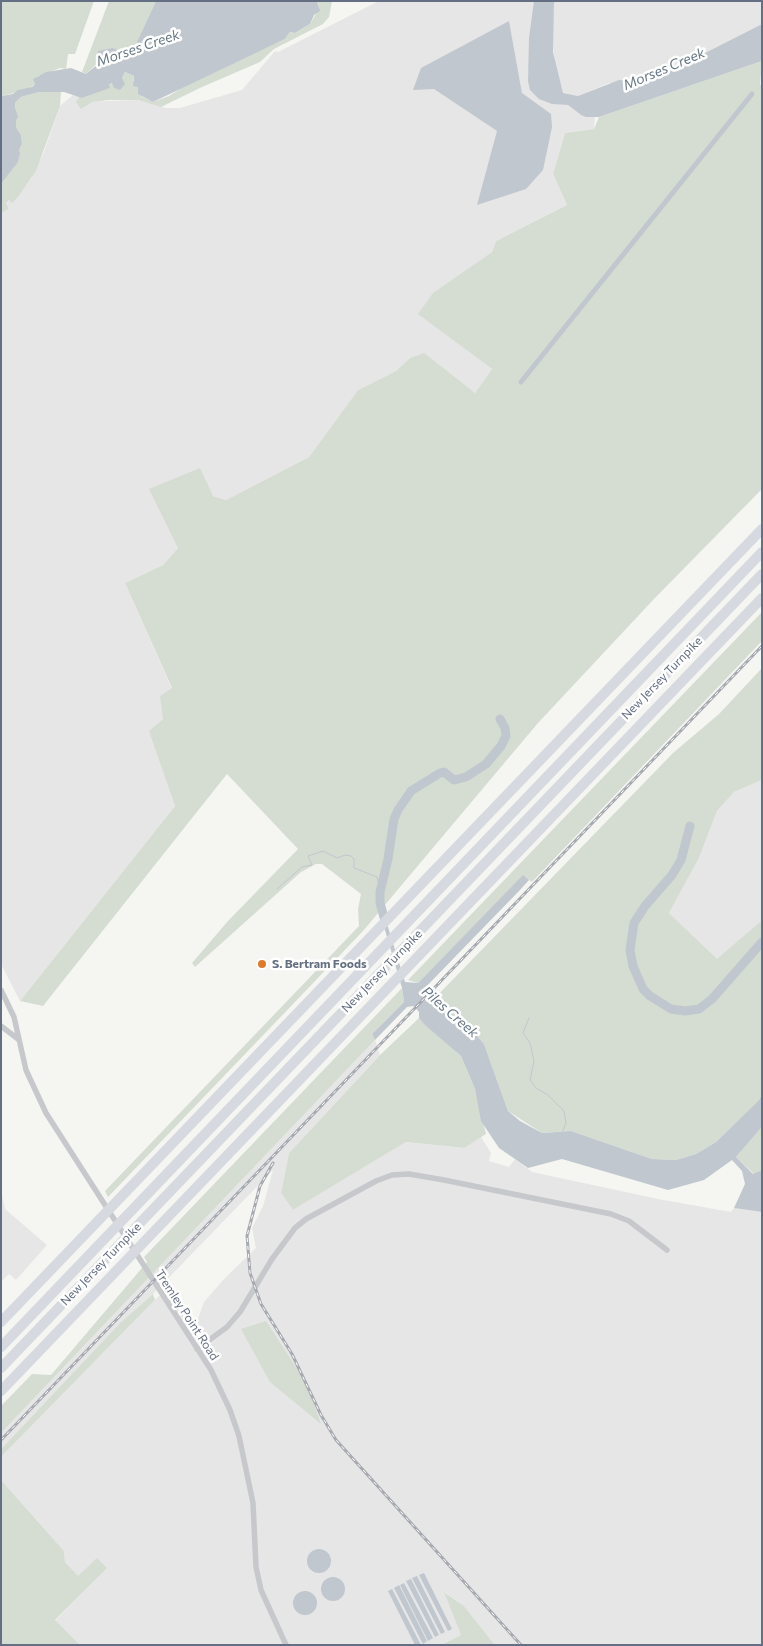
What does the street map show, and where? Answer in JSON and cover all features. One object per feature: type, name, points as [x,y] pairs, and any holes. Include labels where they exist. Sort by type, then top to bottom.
[{"type":"highway","points":[[1,1322],[762,529]]},
{"type":"highway","name":"New Jersey Turnpike","points":[[1,1347],[762,552]]},
{"type":"highway","name":"New Jersey Turnpike","points":[[1,1368],[762,574]]},
{"type":"highway","name":"New Jersey Turnpike","points":[[1,1391],[762,598]]},
{"type":"street","name":"Tremley Point Road","points":[[1,990],[14,1017],[18,1040],[33,1088],[50,1119],[218,1382],[235,1422],[253,1504],[256,1567],[261,1590],[286,1645]]},
{"type":"street","points":[[1,1026],[18,1040]]},
{"type":"street","points":[[197,1349],[227,1327],[240,1312],[285,1239],[306,1220],[376,1181],[392,1175],[409,1174],[611,1214],[629,1221],[667,1250]]},
{"type":"shaded area","points":[[1,1],[94,1],[75,54],[68,54],[66,69],[60,68],[38,76],[34,79],[35,84],[27,90],[1,96]]},
{"type":"shaded area","points":[[109,1],[156,1],[131,56],[113,48],[86,74],[82,72]]},
{"type":"shaded area","points":[[317,1],[332,1],[329,17],[323,24],[274,49],[260,62],[161,107],[138,100],[109,100],[92,102],[81,109],[76,102],[80,96],[82,98],[109,88],[109,85],[122,78],[125,72],[134,76],[133,81],[138,87],[141,96],[153,102],[169,96],[193,81],[285,39],[290,32],[295,33],[310,24],[319,6]]},
{"type":"shaded area","points":[[379,1],[534,1],[528,81],[560,104],[568,105],[581,115],[595,117],[594,129],[565,133],[553,174],[567,205],[496,241],[492,252],[434,293],[419,314],[492,369],[475,393],[410,358],[396,371],[358,390],[309,457],[226,500],[213,496],[178,548],[163,565],[125,583],[172,689],[163,719],[150,731],[175,806],[20,1001],[1,964],[1,213],[9,209],[6,203],[9,200],[14,201],[31,179],[44,152],[60,106],[73,95],[80,96],[77,102],[138,100],[166,108],[180,108],[242,90],[275,51],[278,52]],"holes":[[[509,22],[522,93],[497,131],[434,88]]]},
{"type":"shaded area","points":[[554,1],[762,1],[762,24],[648,82],[609,83],[578,96],[563,93],[555,65],[552,37]]},
{"type":"shaded area","points":[[762,61],[760,85],[762,84],[762,489],[654,599],[538,723],[363,931],[108,1197],[105,1191],[359,926],[358,909],[361,894],[322,864],[316,864],[301,872],[195,967],[192,963],[228,921],[298,849],[227,774],[43,1006],[20,1001],[175,806],[149,731],[163,719],[160,696],[172,688],[125,583],[163,565],[178,548],[149,489],[200,468],[213,496],[226,500],[309,457],[358,390],[396,371],[410,358],[424,353],[475,393],[492,369],[418,314],[433,293],[492,252],[496,241],[567,205],[553,174],[565,133],[594,129],[599,117]]},
{"type":"shaded area","points":[[39,92],[61,92],[60,106],[36,171],[18,197],[12,203],[9,200],[6,203],[9,209],[1,213],[1,184],[18,161],[19,150],[22,144],[21,135],[16,127],[15,103],[21,97]]},
{"type":"shaded area","points":[[762,612],[762,641],[532,882],[523,876],[418,983],[408,980]]},
{"type":"shaded area","points":[[762,668],[762,780],[734,792],[717,811],[699,858],[669,913],[717,959],[762,920],[762,1094],[759,1100],[716,1142],[696,1154],[676,1160],[652,1159],[571,1131],[542,1133],[508,1111],[484,1044],[467,1024],[431,1002],[673,753],[719,714]]},
{"type":"shaded area","points":[[762,780],[762,920],[717,960],[669,913],[699,858],[717,811],[734,792]]},
{"type":"shaded area","points":[[402,988],[404,1002],[372,1034],[375,1040],[1,1433],[1,1406],[32,1374],[51,1375],[147,1262],[144,1257]]},
{"type":"shaded area","points":[[419,1018],[461,1056],[475,1089],[486,1134],[464,1148],[406,1142],[293,1210],[281,1193],[289,1153],[380,1055]]},
{"type":"shaded area","points":[[375,1040],[380,1055],[289,1153],[281,1193],[293,1210],[406,1142],[463,1148],[481,1137],[491,1153],[489,1161],[509,1167],[515,1159],[532,1172],[658,1199],[731,1212],[734,1208],[762,1212],[762,1645],[495,1645],[464,1606],[445,1592],[461,1635],[441,1645],[80,1645],[55,1621],[106,1568],[78,1577],[65,1562],[64,1551],[1,1480],[1,1457],[165,1290],[194,1330],[204,1302],[224,1279],[256,1248],[252,1228],[263,1206],[273,1170],[153,1294],[121,1322],[1,1449],[1,1433]]},
{"type":"shaded area","points":[[762,1127],[762,1170],[754,1174],[736,1157]]},
{"type":"shaded area","points":[[1,1190],[5,1209],[47,1245],[16,1280],[9,1274],[1,1282]]},
{"type":"shaded area","points":[[153,1294],[155,1300],[1,1457],[1,1449],[121,1322]]},
{"type":"shaded area","points":[[266,1321],[307,1384],[321,1424],[270,1382],[241,1329]]},
{"type":"shaded area","points":[[1,1480],[64,1551],[65,1562],[78,1576],[97,1558],[107,1568],[55,1620],[80,1645],[1,1645]]},
{"type":"shaded area","points":[[444,1592],[464,1606],[495,1645],[441,1645],[461,1635]]},
{"type":"water","name":"Morses Creek","points":[[156,1],[317,1],[320,11],[314,15],[310,24],[295,33],[290,32],[285,39],[153,102],[138,94],[138,87],[133,86],[134,76],[125,72],[122,78],[125,84],[120,90],[114,88],[112,83],[109,85],[110,88],[82,98],[64,92],[39,92],[21,97],[15,103],[18,117],[16,127],[21,135],[22,144],[19,150],[18,162],[1,184],[1,96],[32,87],[35,84],[33,79],[46,72],[71,68],[86,74],[98,64],[98,51],[113,48],[131,55]]},
{"type":"water","points":[[534,1],[554,1],[553,52],[563,93],[578,96],[619,80],[648,82],[762,24],[762,61],[599,117],[586,117],[568,105],[552,104],[539,99],[530,90],[528,81],[529,38]]},
{"type":"water","points":[[509,21],[522,93],[551,114],[552,127],[543,170],[526,189],[477,205],[497,131],[434,89],[413,90],[421,68]]},
{"type":"water","points":[[523,875],[529,880],[419,994],[467,1024],[484,1044],[508,1111],[520,1121],[542,1133],[571,1131],[652,1159],[676,1160],[696,1154],[716,1142],[759,1100],[762,1094],[762,1127],[736,1157],[753,1174],[762,1170],[762,1212],[734,1208],[745,1184],[742,1171],[732,1160],[704,1180],[668,1190],[562,1159],[528,1168],[499,1148],[481,1121],[475,1089],[461,1056],[425,1025],[419,1018],[419,1012],[414,1006],[407,1007],[375,1040],[372,1034],[404,1002],[402,988],[380,913],[384,906],[384,914],[405,982],[418,983]]},
{"type":"water","points":[[319,1549],[324,1550],[330,1556],[330,1566],[324,1572],[319,1573],[314,1572],[308,1566],[307,1561],[308,1556],[314,1550]]},
{"type":"water","points":[[424,1573],[452,1629],[448,1631],[419,1575]]},
{"type":"water","points":[[417,1576],[445,1632],[441,1634],[412,1578]]},
{"type":"water","points":[[333,1577],[338,1578],[344,1584],[344,1594],[338,1600],[333,1601],[328,1600],[322,1594],[321,1589],[322,1584],[328,1578]]},
{"type":"water","points":[[411,1579],[439,1635],[435,1637],[406,1581]]},
{"type":"water","points":[[404,1583],[433,1638],[428,1641],[400,1585]]},
{"type":"water","points":[[399,1585],[427,1641],[423,1644],[394,1588]]},
{"type":"water","points":[[392,1589],[421,1645],[415,1645],[388,1591]]},
{"type":"water","points":[[305,1591],[310,1592],[316,1598],[316,1608],[310,1614],[305,1615],[300,1614],[294,1608],[293,1603],[294,1598],[300,1592]]},
{"type":"waterway","points":[[521,382],[752,94]]},
{"type":"waterway","name":"Piles Creek","points":[[385,921],[380,903],[380,892],[388,859],[394,819],[398,810],[411,791],[440,773],[444,772],[454,780],[466,777],[486,764],[501,746],[506,736],[505,728],[500,719]]},
{"type":"waterway","points":[[690,826],[681,860],[672,875],[645,906],[634,923],[630,950],[633,966],[643,989],[650,996],[671,1009],[685,1011],[699,1009],[712,999],[762,942]]},
{"type":"waterway","points":[[277,889],[302,867],[312,865],[308,856],[323,851],[337,858],[345,855],[351,856],[354,859],[354,868],[377,877],[380,889]]},
{"type":"waterway","points":[[529,1018],[523,1033],[530,1043],[534,1061],[530,1080],[536,1088],[548,1095],[564,1111],[566,1123],[562,1133]]},
{"type":"railway","points":[[1,1440],[762,646]]},
{"type":"railway","points":[[273,1163],[260,1186],[247,1236],[250,1273],[261,1304],[292,1354],[321,1415],[336,1440],[521,1645]]},
{"type":"place","name":"S. Bertram Foods","points":[[262,964]]}]
